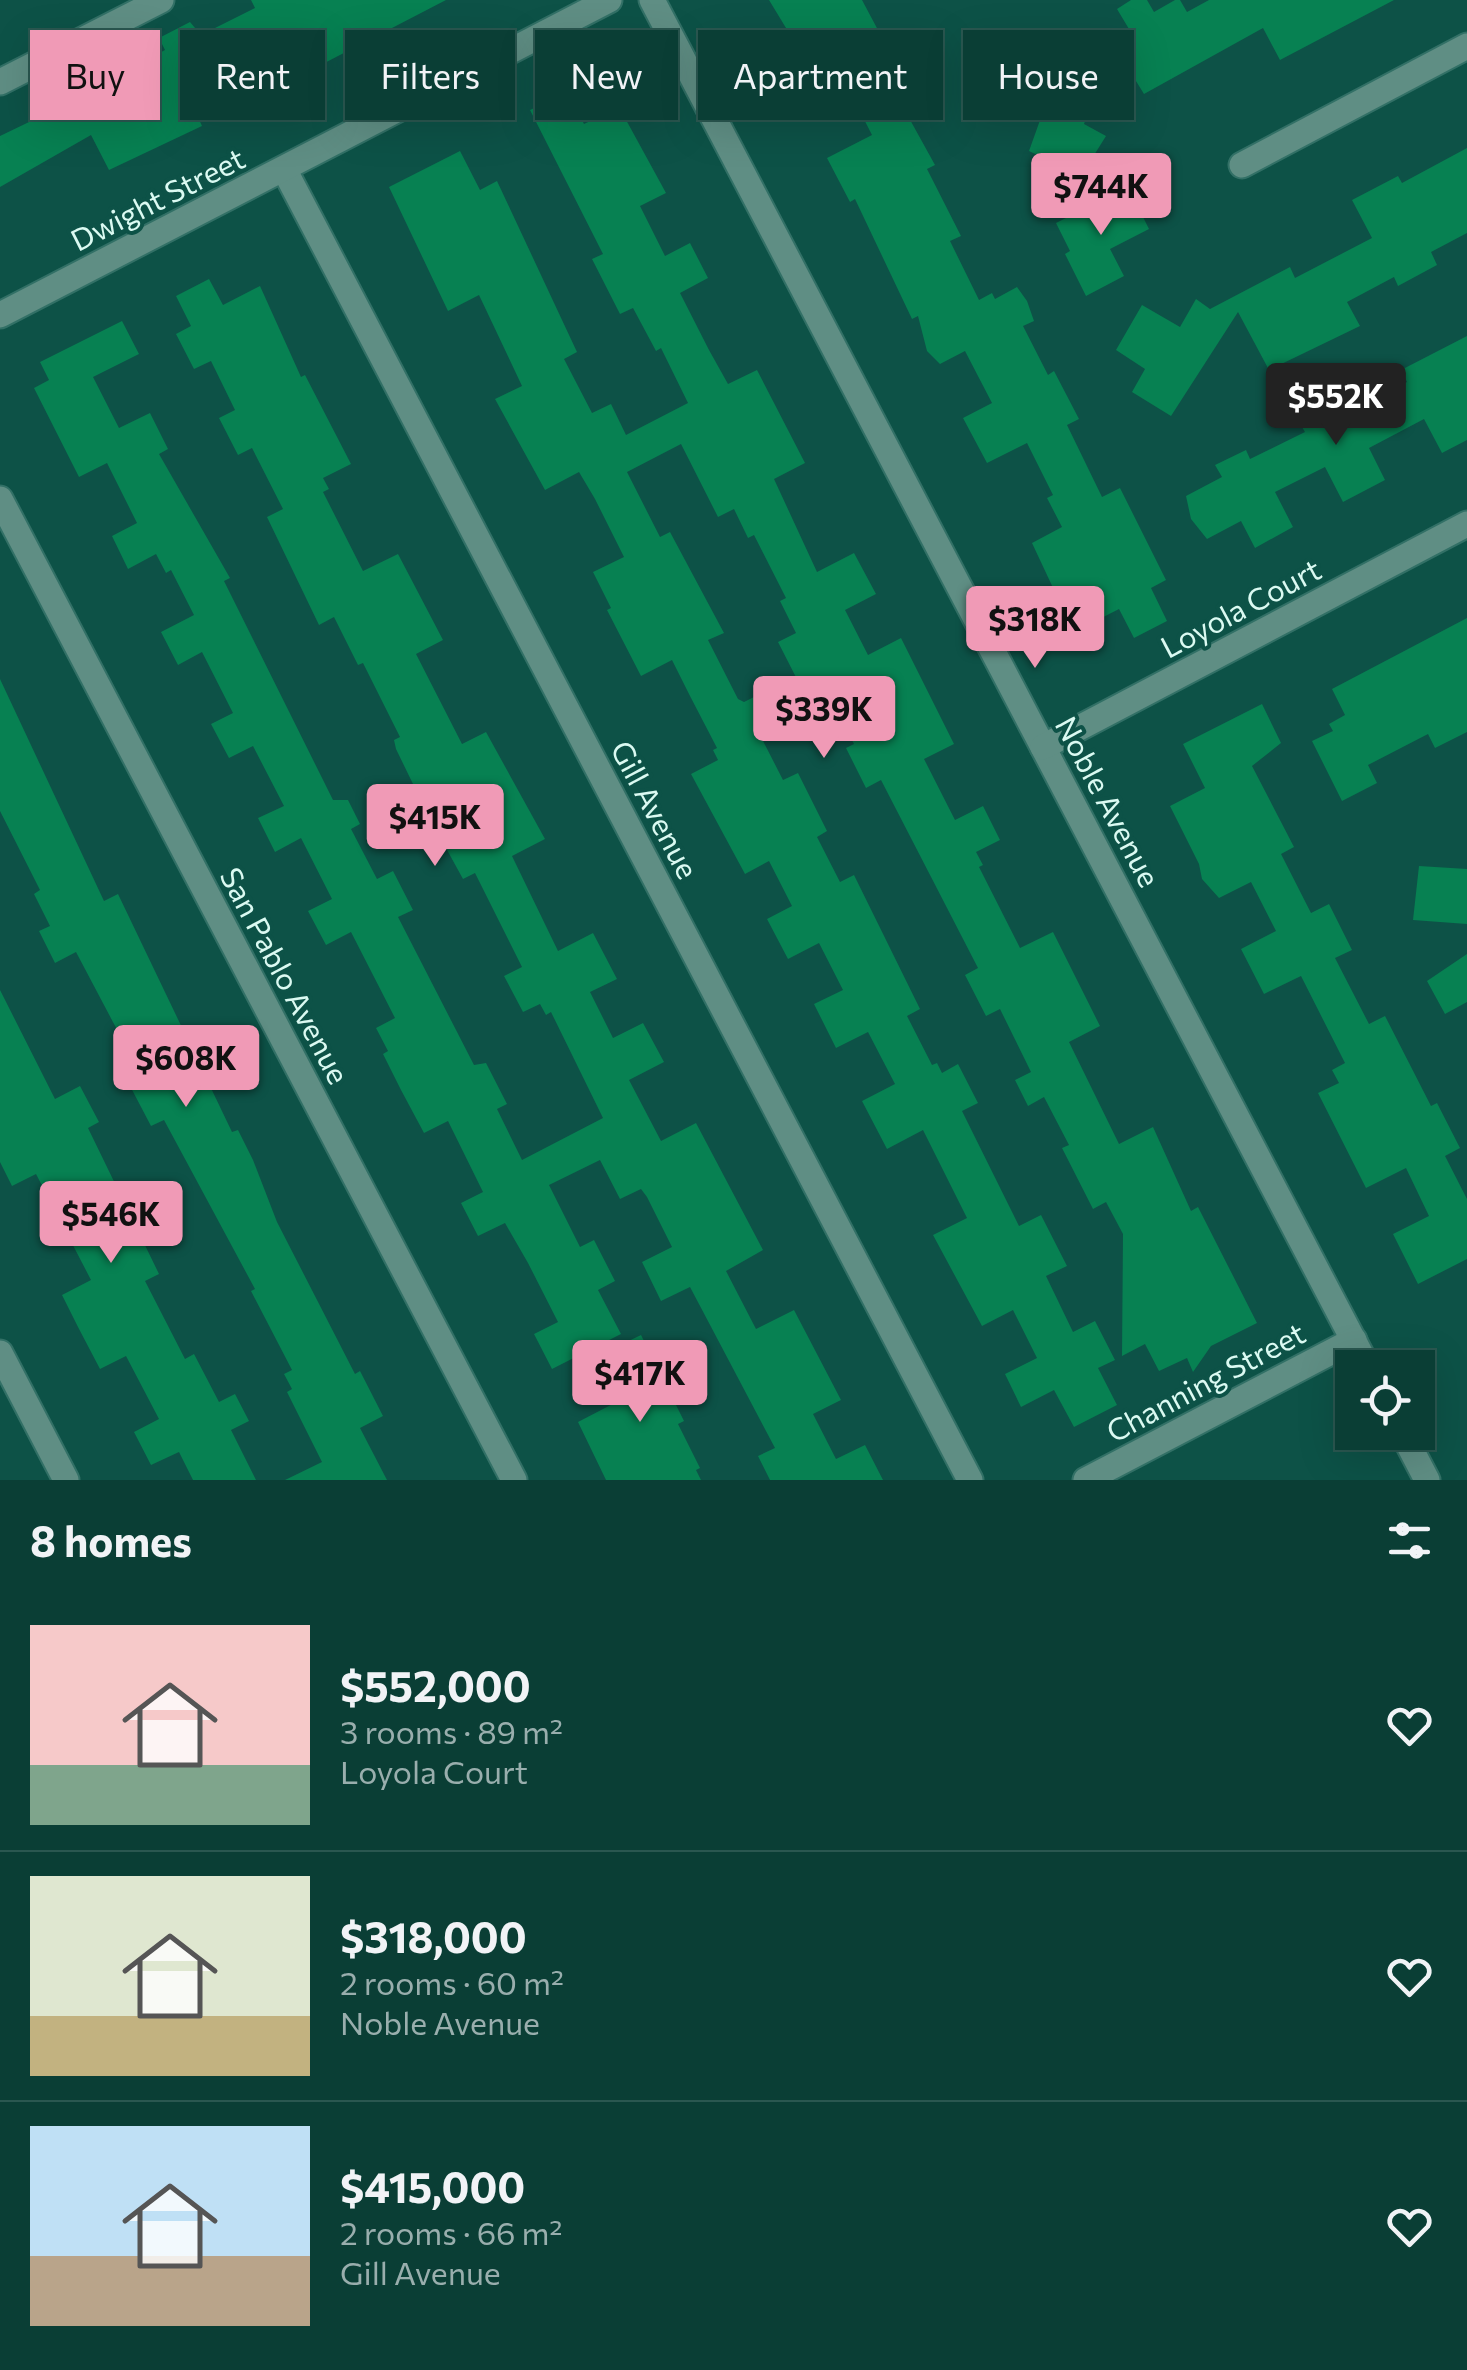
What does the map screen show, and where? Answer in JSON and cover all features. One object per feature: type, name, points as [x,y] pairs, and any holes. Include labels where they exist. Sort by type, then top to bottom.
[{"type":"street","points":[[0,82],[161,0]]},
{"type":"street","name":"Dwight Street","points":[[0,315],[609,0]]},
{"type":"street","name":"Noble Avenue","points":[[652,0],[1359,1350]]},
{"type":"street","points":[[1242,165],[1467,46]]},
{"type":"street","name":"Gill Avenue","points":[[284,169],[970,1480]]},
{"type":"street","name":"San Pablo Avenue","points":[[0,499],[514,1480]]},
{"type":"street","name":"Loyola Court","points":[[1043,746],[1467,524]]},
{"type":"street","name":"Channing Street","points":[[1086,1480],[1354,1340]]},
{"type":"street","points":[[0,1352],[66,1480]]},
{"type":"street","points":[[1411,1450],[1427,1480]]},
{"type":"building","points":[[251,0],[446,0],[388,30],[345,30],[345,52],[325,63],[325,30],[211,30],[255,8]]},
{"type":"building","points":[[769,0],[862,0],[878,30],[787,30]]},
{"type":"building","points":[[1131,0],[1147,0],[1154,12],[1180,0],[1187,12],[1209,0],[1394,0],[1280,60],[1263,28],[1144,94],[1134,78],[1134,30],[1127,30],[1117,9]]},
{"type":"building","points":[[190,22],[197,30],[180,30],[180,120],[199,120],[202,126],[109,170],[91,135],[0,187],[0,136],[33,120],[160,120],[160,53],[165,50],[160,37]]},
{"type":"building","points":[[535,120],[582,120],[584,124],[592,120],[626,120],[666,193],[640,206],[665,256],[690,243],[708,278],[680,293],[709,350],[728,384],[757,370],[805,463],[774,479],[817,572],[854,553],[876,594],[845,610],[868,655],[901,638],[954,744],[924,759],[955,820],[983,806],[1000,840],[976,852],[983,865],[979,867],[1020,948],[1053,932],[1100,1026],[1069,1042],[1119,1144],[1153,1127],[1191,1211],[1198,1207],[1257,1323],[1211,1346],[1193,1372],[1187,1358],[1159,1371],[1145,1344],[1122,1356],[1123,1234],[1106,1202],[1093,1209],[1062,1148],[1069,1145],[1044,1097],[1028,1106],[1015,1080],[1031,1072],[1000,1009],[986,1016],[965,975],[978,968],[881,780],[866,788],[846,748],[854,744],[822,682],[803,691],[778,642],[796,633],[780,601],[786,598],[754,535],[748,538],[734,509],[718,517],[681,444],[627,472],[660,537],[670,532],[724,633],[708,640],[738,699],[744,702],[766,691],[782,724],[760,735],[783,780],[798,773],[827,831],[817,837],[840,882],[854,875],[920,1009],[907,1016],[932,1065],[937,1063],[942,1073],[958,1064],[978,1103],[962,1111],[1019,1226],[1041,1215],[1067,1266],[1046,1276],[1073,1332],[1095,1321],[1115,1360],[1098,1368],[1117,1405],[1074,1427],[1054,1390],[1021,1407],[1005,1374],[1037,1358],[1013,1310],[982,1326],[933,1235],[967,1218],[923,1130],[887,1149],[862,1101],[895,1084],[868,1032],[836,1048],[814,1004],[843,990],[819,943],[788,959],[767,919],[792,906],[769,861],[745,874],[691,774],[718,760],[713,750],[717,748],[672,660],[641,676],[607,610],[611,608],[593,572],[624,557],[595,499],[579,472],[545,490],[495,399],[522,386],[479,295],[448,311],[389,187],[460,151],[480,190],[497,181],[577,352],[564,359],[592,413],[611,404],[626,435],[688,403],[661,348],[656,351],[633,308],[620,314],[592,259],[603,254]]},
{"type":"building","points":[[864,120],[910,120],[935,165],[927,169],[961,236],[950,241],[979,300],[992,293],[995,299],[1017,287],[1027,301],[1034,321],[1023,326],[1048,375],[1054,371],[1079,419],[1067,425],[1102,497],[1120,488],[1166,580],[1151,588],[1167,621],[1134,638],[1119,609],[1078,630],[1062,607],[1032,543],[1062,527],[1047,498],[1053,495],[1027,443],[987,463],[963,418],[992,403],[965,351],[940,364],[927,351],[918,316],[912,319],[855,199],[850,202],[827,158],[872,135]]},
{"type":"building","points":[[1040,120],[1085,120],[1084,124],[1106,136],[1081,176],[1029,151]]},
{"type":"building","points":[[1467,148],[1467,233],[1431,252],[1437,265],[1398,286],[1394,277],[1347,302],[1360,326],[1269,370],[1238,312],[1171,416],[1132,392],[1145,369],[1116,350],[1142,305],[1180,327],[1196,299],[1210,309],[1290,267],[1295,278],[1372,238],[1352,200],[1398,176],[1402,183]]},
{"type":"building","points":[[1128,187],[1149,229],[1110,249],[1124,276],[1086,296],[1065,254],[1070,251],[1056,223]]},
{"type":"building","points":[[209,279],[223,305],[260,286],[301,377],[305,375],[351,464],[323,478],[329,489],[323,492],[363,571],[398,554],[443,640],[416,654],[462,744],[486,732],[545,839],[512,856],[558,951],[593,933],[617,979],[590,992],[613,1038],[643,1023],[664,1062],[629,1080],[661,1141],[696,1123],[763,1250],[726,1271],[756,1329],[794,1310],[841,1400],[813,1414],[836,1459],[865,1445],[883,1480],[770,1480],[758,1456],[775,1448],[690,1287],[661,1301],[642,1262],[672,1247],[647,1197],[641,1189],[620,1199],[600,1160],[549,1185],[580,1247],[594,1240],[615,1281],[598,1290],[621,1334],[552,1369],[534,1334],[558,1322],[528,1263],[505,1223],[478,1236],[461,1203],[483,1192],[448,1121],[424,1133],[401,1090],[383,1054],[388,1051],[376,1028],[395,1018],[351,932],[326,945],[308,911],[332,899],[301,838],[275,852],[258,818],[284,806],[253,746],[229,758],[211,724],[233,713],[202,652],[178,665],[161,632],[194,615],[171,570],[166,573],[156,554],[128,569],[112,536],[137,523],[107,463],[79,477],[34,388],[49,380],[40,362],[122,321],[139,354],[93,377],[119,428],[150,413],[168,449],[159,454],[230,578],[224,581],[333,800],[348,800],[360,824],[351,829],[377,879],[393,871],[413,910],[398,917],[474,1065],[486,1063],[507,1104],[497,1109],[522,1160],[603,1118],[551,1012],[546,1015],[540,1004],[523,1012],[504,976],[522,967],[475,873],[463,879],[430,819],[396,749],[394,740],[400,737],[363,663],[358,665],[334,617],[319,625],[267,517],[283,509],[252,448],[238,455],[219,418],[235,410],[211,361],[194,369],[176,334],[191,326],[176,296]]},
{"type":"building","points":[[1467,336],[1467,440],[1442,453],[1424,419],[1369,448],[1385,480],[1343,502],[1325,467],[1275,492],[1293,527],[1255,548],[1241,521],[1207,539],[1191,519],[1186,496],[1222,477],[1215,465],[1246,450],[1250,459],[1305,432],[1298,420],[1344,399],[1351,412],[1407,382],[1401,370]]},
{"type":"building","points":[[1467,618],[1467,732],[1435,748],[1428,734],[1368,765],[1377,783],[1342,801],[1312,741],[1333,731],[1329,724],[1345,715],[1332,689]]},
{"type":"building","points":[[0,679],[104,901],[118,894],[232,1132],[238,1130],[253,1160],[277,1222],[355,1374],[360,1371],[383,1416],[360,1428],[387,1480],[285,1480],[322,1462],[287,1392],[292,1389],[284,1374],[292,1370],[251,1291],[255,1289],[164,1120],[151,1126],[129,1084],[142,1077],[76,952],[55,963],[39,931],[50,926],[34,894],[40,890],[0,811]]},
{"type":"building","points":[[1262,704],[1281,743],[1252,766],[1294,847],[1281,854],[1311,913],[1329,904],[1352,950],[1335,958],[1369,1024],[1385,1016],[1431,1106],[1437,1103],[1460,1148],[1445,1156],[1467,1199],[1467,1259],[1418,1284],[1393,1234],[1429,1216],[1406,1168],[1366,1188],[1318,1093],[1339,1083],[1332,1070],[1345,1063],[1301,976],[1264,994],[1241,949],[1276,931],[1251,882],[1219,898],[1202,879],[1199,864],[1170,806],[1205,788],[1183,744]]},
{"type":"building","points":[[1419,866],[1467,869],[1467,924],[1413,920]]},
{"type":"building","points":[[1467,954],[1467,1002],[1445,1014],[1427,981]]},
{"type":"building","points":[[0,990],[55,1099],[80,1086],[99,1122],[88,1128],[159,1274],[145,1281],[185,1359],[194,1354],[219,1402],[235,1394],[249,1421],[231,1430],[256,1480],[193,1480],[179,1452],[151,1465],[134,1432],[159,1419],[126,1356],[100,1369],[78,1327],[62,1295],[91,1280],[36,1174],[12,1186],[0,1162]]},
{"type":"building","points":[[641,1335],[684,1421],[678,1424],[700,1468],[696,1470],[701,1480],[606,1480],[578,1422],[630,1395],[608,1351]]}]
